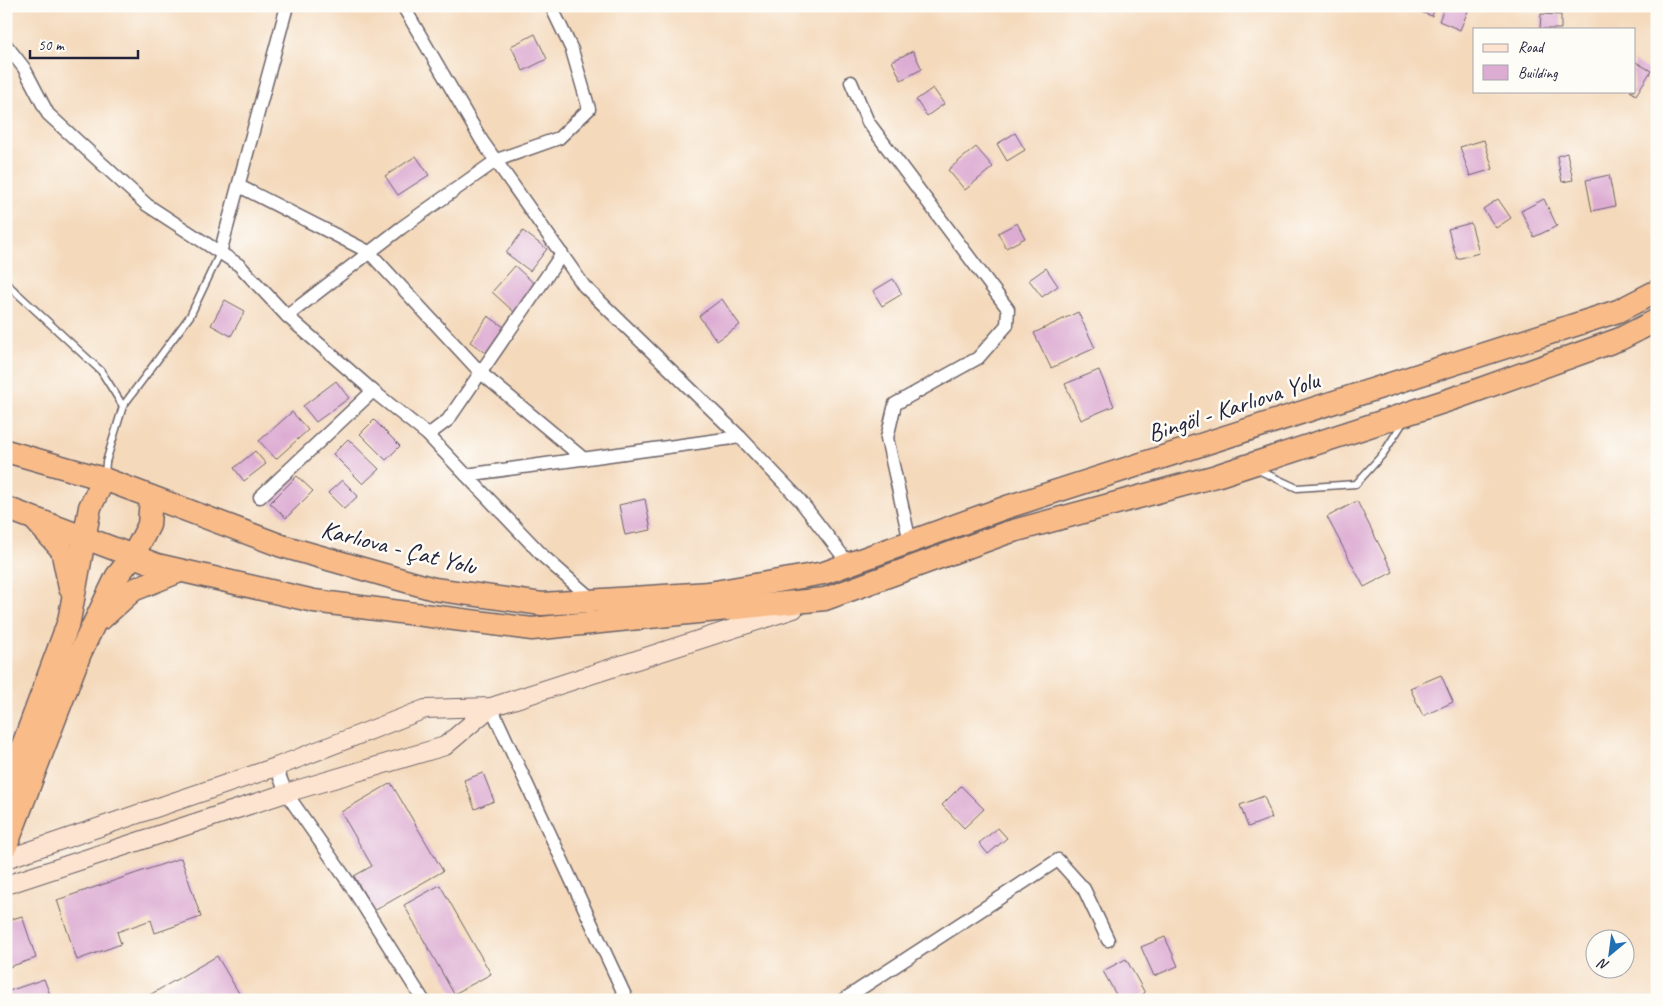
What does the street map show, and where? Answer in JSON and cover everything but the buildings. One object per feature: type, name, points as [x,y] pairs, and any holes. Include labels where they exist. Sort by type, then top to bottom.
[{"type":"highway","name":"Bingöl - Karlıova Yolu","points":[[824,573],[1007,507],[1618,312],[1657,291]]},
{"type":"highway","points":[[6,508],[133,556],[180,571],[314,601],[532,629],[825,599],[1006,533],[1248,466],[1409,413],[1620,339],[1657,320]]},
{"type":"highway","name":"Karlıova - Çat Yolu","points":[[6,451],[104,479],[282,546],[434,589],[542,604],[709,593],[824,573]]},
{"type":"highway","points":[[6,791],[69,621],[90,507],[104,479]]},
{"type":"highway","points":[[6,846],[80,653],[117,576],[133,556],[149,525],[151,496]]},
{"type":"highway","points":[[34,518],[62,550],[73,600]]},
{"type":"highway","points":[[93,625],[133,590],[180,571]]},
{"type":"street","points":[[220,253],[287,6]]},
{"type":"street","points":[[403,6],[482,141],[584,286],[740,438],[798,498],[849,564]]},
{"type":"street","points":[[287,316],[369,252],[497,160],[559,138],[589,109],[572,50],[551,6]]},
{"type":"street","points":[[6,45],[24,68],[48,114],[146,205],[239,265],[287,316],[373,391],[428,435],[544,557],[594,600]]},
{"type":"street","points":[[851,82],[868,122],[1008,309],[1007,325],[978,358],[895,404],[886,438],[910,542]]},
{"type":"street","points":[[239,186],[369,252],[481,373],[584,459]]},
{"type":"street","points":[[428,435],[448,420],[562,254]]},
{"type":"street","points":[[260,497],[373,391]]},
{"type":"street","points":[[466,475],[740,438]]},
{"type":"street","points":[[6,859],[276,767],[425,709],[491,707],[825,599]]},
{"type":"street","points":[[6,885],[286,793],[445,746],[491,707]]},
{"type":"street","points":[[491,707],[627,1000]]},
{"type":"street","points":[[276,767],[286,793],[349,882],[423,1000]]},
{"type":"street","points":[[843,1000],[1058,860],[1084,889],[1108,940]]},
{"type":"lane","points":[[104,479],[106,462],[123,406],[190,316],[220,253]]},
{"type":"lane","points":[[6,283],[101,371],[123,406]]},
{"type":"lane","points":[[1248,466],[1297,488],[1356,484],[1383,454],[1409,413]]}]
